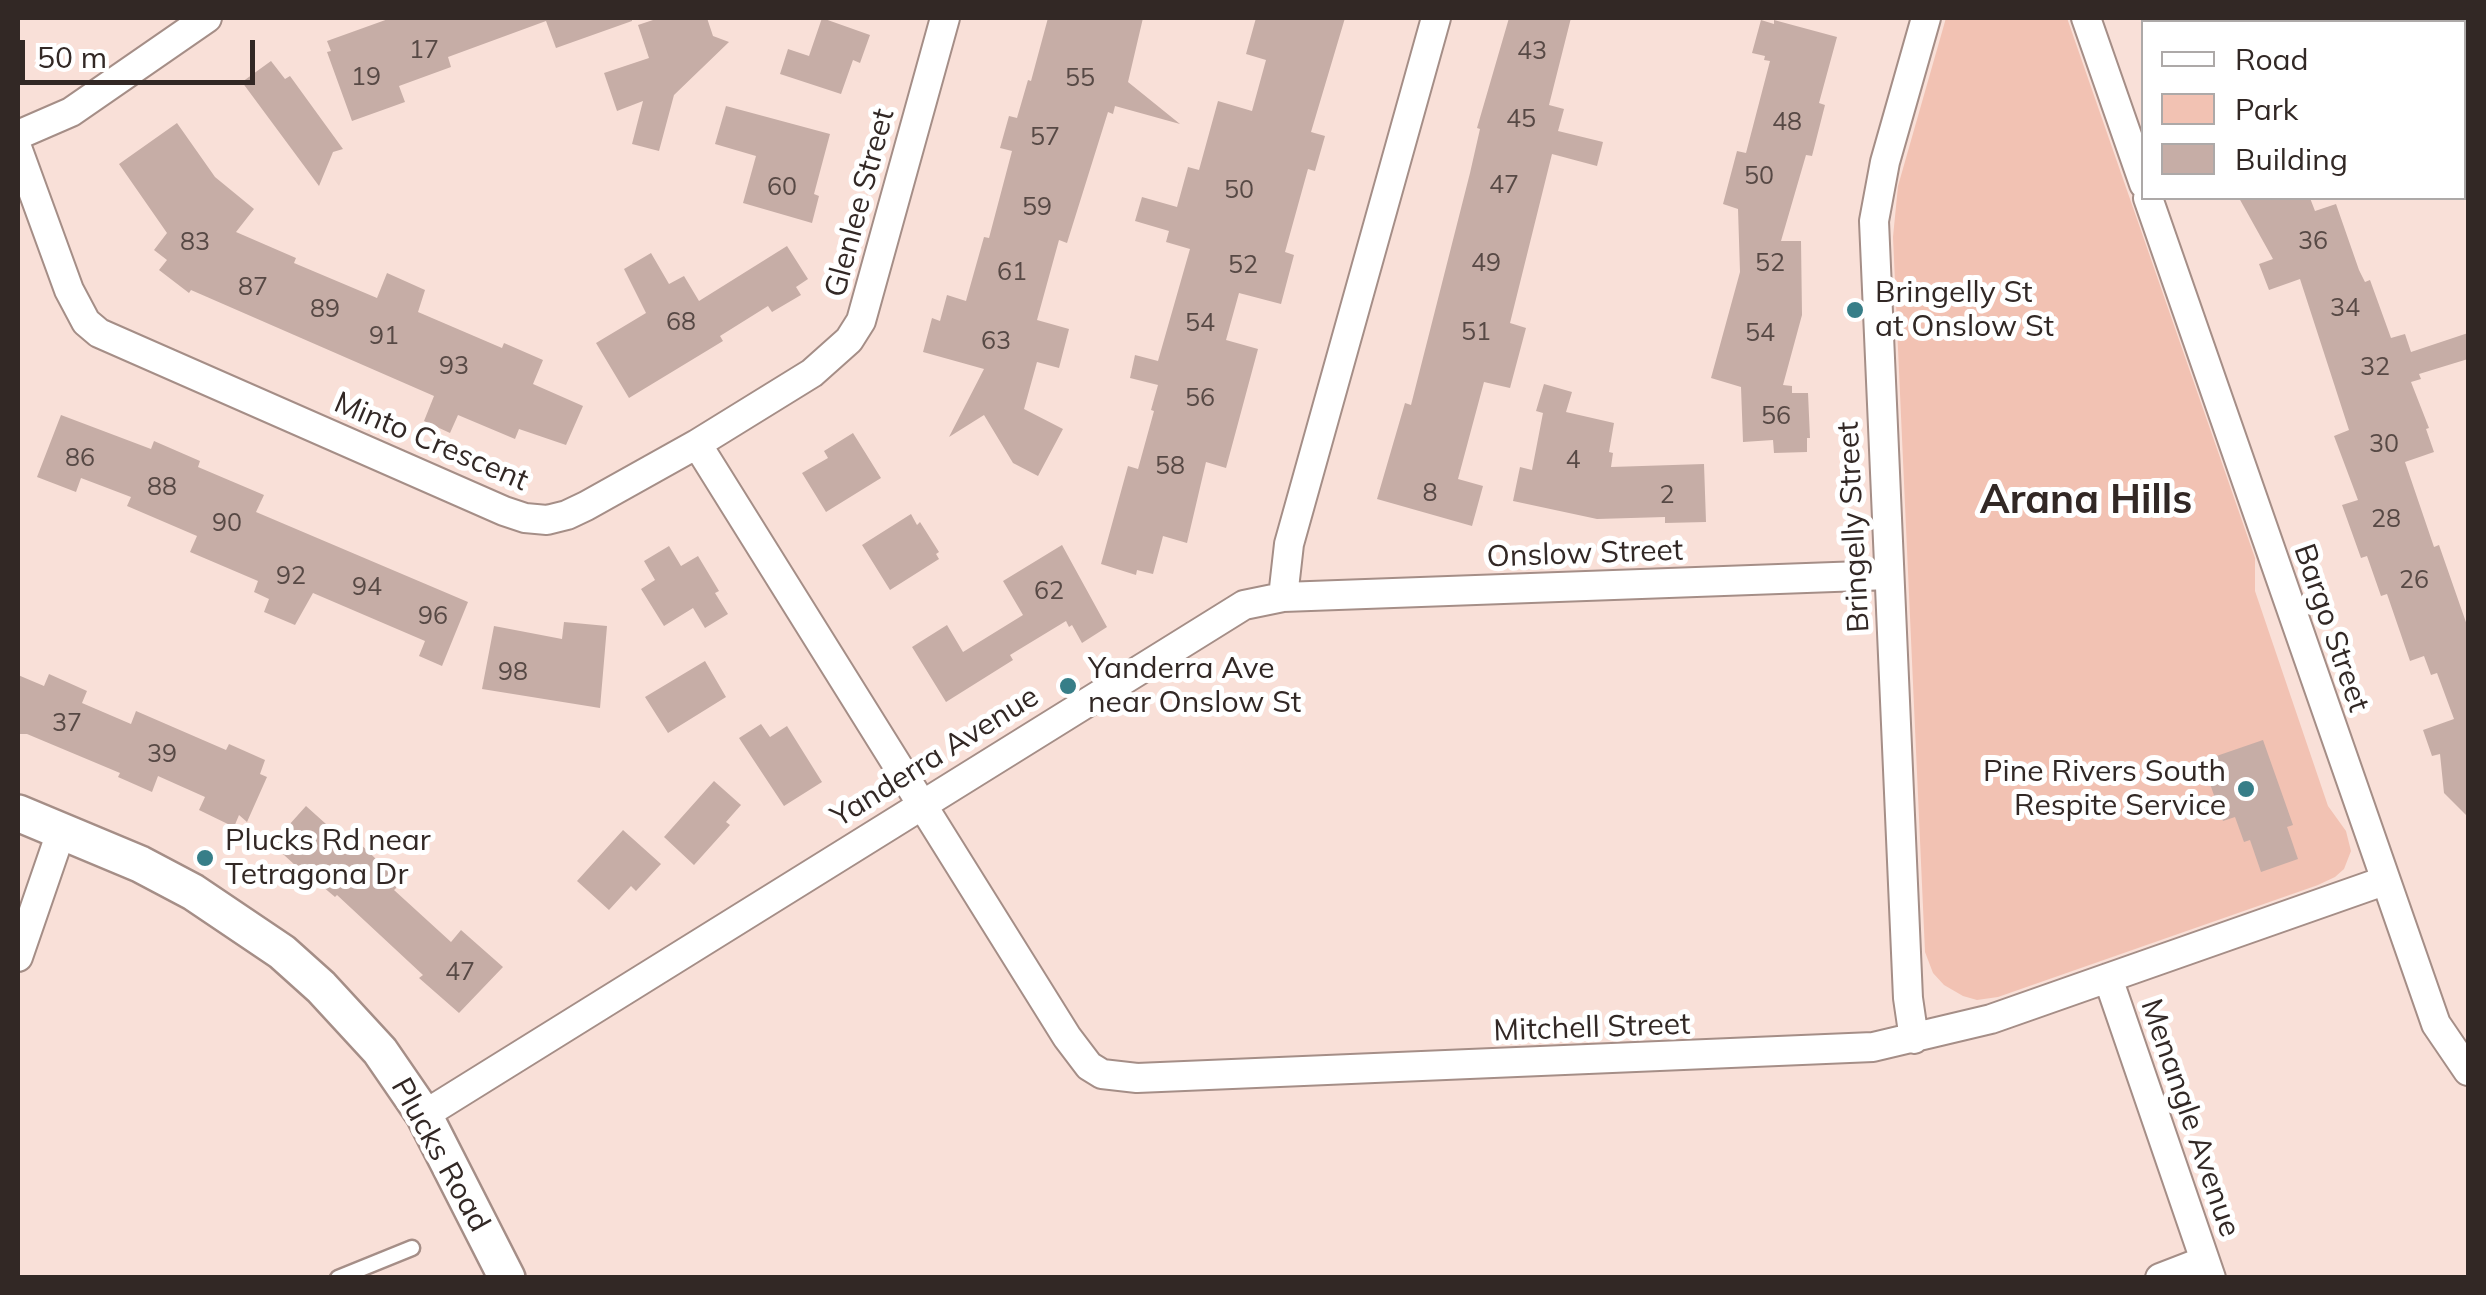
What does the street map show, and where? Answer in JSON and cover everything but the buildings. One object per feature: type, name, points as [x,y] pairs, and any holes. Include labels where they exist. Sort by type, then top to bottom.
[{"type":"street","points":[[18,136],[71,112],[207,18]]},
{"type":"street","name":"Glenlee Street","points":[[697,444],[812,372],[849,340],[861,322],[945,18]]},
{"type":"street","points":[[1283,597],[1288,544],[1436,18]]},
{"type":"street","name":"Bringelly Street","points":[[1914,1040],[1908,998],[1874,220],[1885,162],[1926,18]]},
{"type":"street","points":[[2086,18],[2141,175]]},
{"type":"street","name":"Minto Crescent","points":[[18,150],[69,290],[86,322],[99,333],[486,503],[525,518],[546,520],[567,515],[697,444]]},
{"type":"street","name":"Bargo Street","points":[[2149,200],[2436,1024],[2468,1072]]},
{"type":"street","points":[[697,444],[921,804]]},
{"type":"street","name":"Onslow Street","points":[[1283,597],[1889,576]]},
{"type":"street","name":"Yanderra Avenue","points":[[424,1115],[1224,616],[1254,602],[1283,597]]},
{"type":"street","name":"Mitchell Street","points":[[921,804],[1066,1037],[1089,1066],[1102,1074],[1137,1078],[1836,1051],[1914,1040],[1991,1019],[2384,881]]},
{"type":"street","name":"Plucks Road","points":[[18,814],[140,864],[193,892],[282,952],[359,1026],[424,1115],[507,1278]]},
{"type":"street","points":[[18,957],[61,832]]},
{"type":"street","name":"Menangle Avenue","points":[[2108,978],[2208,1269]]},
{"type":"street","points":[[2160,1278],[2208,1269]]},
{"type":"lane","points":[[338,1278],[412,1248]]},
{"type":"green space","points":[[1946,18],[2067,18],[2255,558],[2255,591],[2328,806],[2346,831],[2351,851],[2344,869],[2318,885],[1998,997],[1977,1000],[1944,985],[1933,973],[1925,952],[1893,237],[1898,186]]},
{"type":"place","name":"Bringelly St at Onslow St","points":[[1855,310]]},
{"type":"place","name":"Yanderra Ave near Onslow St","points":[[1068,686]]},
{"type":"place","name":"Pine Rivers South Respite Service","points":[[2246,789]]},
{"type":"place","name":"Plucks Rd near Tetragona Dr","points":[[205,858]]},
{"type":"district","name":"Arana Hills","points":[[2086,501]]}]
